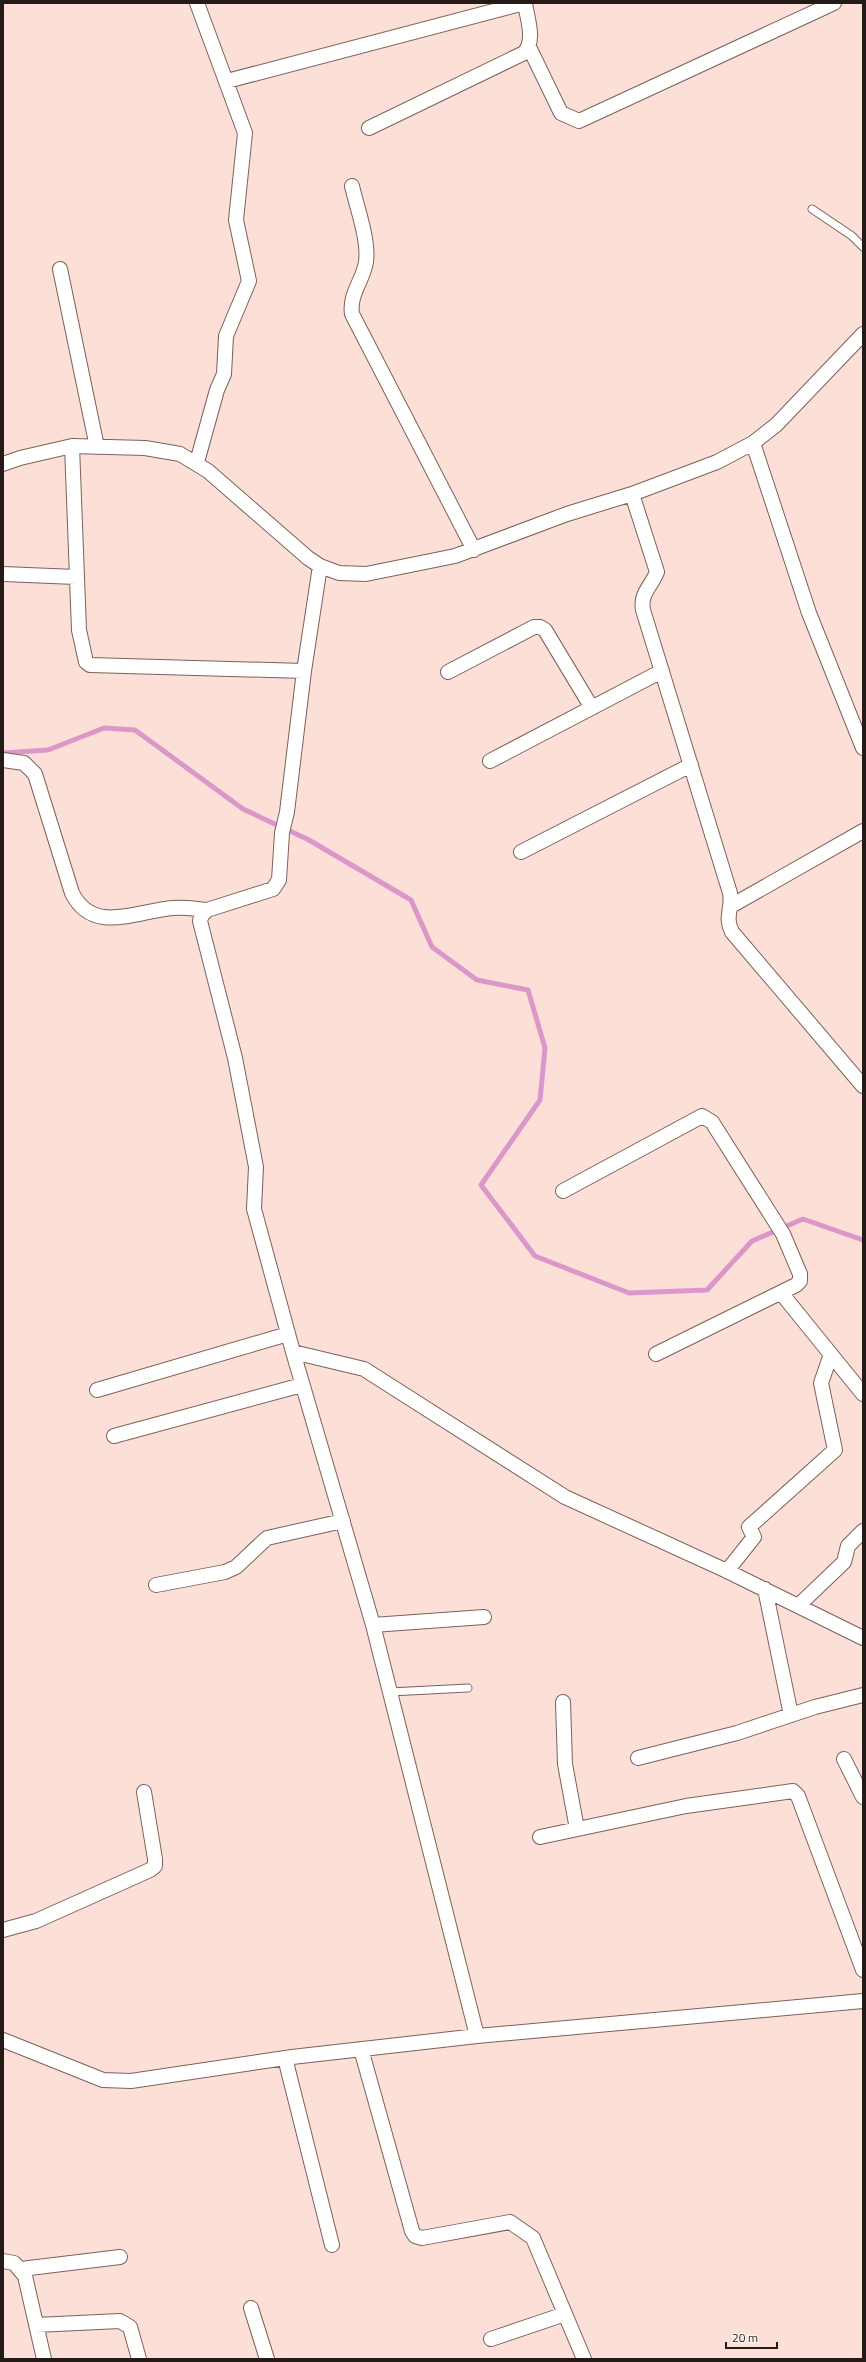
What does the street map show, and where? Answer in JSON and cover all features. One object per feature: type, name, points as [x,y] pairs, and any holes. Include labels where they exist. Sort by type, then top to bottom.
[{"type":"street","points":[[197,3],[245,133],[236,220],[249,281],[226,336],[224,374],[217,390],[197,462]]},
{"type":"street","points":[[227,81],[525,3],[530,39],[529,47],[524,53],[369,128]]},
{"type":"street","points":[[529,47],[561,113],[579,121],[828,4]]},
{"type":"street","points":[[352,186],[366,254],[364,270],[353,295],[352,314],[474,550]]},
{"type":"street","points":[[60,269],[97,447]]},
{"type":"street","points":[[3,464],[20,458],[72,446],[166,450],[180,454],[197,462],[308,558],[320,566],[339,573],[366,574],[456,556],[567,514],[632,494],[717,462],[753,443],[776,425],[863,334]]},
{"type":"street","points":[[753,443],[809,613],[863,748]]},
{"type":"street","points":[[72,446],[76,577],[83,657],[86,662],[90,665],[304,671]]},
{"type":"street","points":[[632,494],[657,565],[657,572],[644,593],[642,601],[730,893],[731,906],[727,916],[732,932],[863,1086]]},
{"type":"street","points":[[3,760],[24,763],[35,774],[72,893],[78,904],[87,913],[97,917],[108,918],[174,908],[207,910],[273,889],[279,880],[282,834],[287,812],[304,671],[320,566]]},
{"type":"street","points":[[3,574],[76,577]]},
{"type":"street","points":[[448,672],[534,628],[540,627],[545,630],[592,708]]},
{"type":"street","points":[[490,761],[662,671]]},
{"type":"street","points":[[521,852],[691,765]]},
{"type":"street","points":[[731,906],[863,831]]},
{"type":"street","points":[[207,910],[202,915],[200,921],[235,1058],[256,1167],[254,1209],[302,1385],[373,1624],[477,2036]]},
{"type":"street","points":[[563,1191],[702,1116],[712,1122],[783,1234],[800,1274],[800,1281],[796,1285],[782,1294],[656,1354]]},
{"type":"street","points":[[782,1294],[863,1394]]},
{"type":"street","points":[[97,1390],[288,1334]]},
{"type":"street","points":[[293,1352],[364,1369],[565,1498],[727,1571],[863,1638]]},
{"type":"street","points":[[727,1571],[754,1537],[749,1527],[835,1450],[821,1383],[831,1354]]},
{"type":"street","points":[[114,1436],[302,1385]]},
{"type":"street","points":[[156,1585],[225,1572],[236,1567],[267,1538],[342,1521]]},
{"type":"street","points":[[798,1606],[844,1562],[850,1542],[863,1531]]},
{"type":"street","points":[[765,1589],[791,1715]]},
{"type":"street","points":[[373,1624],[484,1617]]},
{"type":"street","points":[[638,1758],[737,1733],[791,1715],[863,1695]]},
{"type":"street","points":[[563,1702],[565,1764],[577,1829]]},
{"type":"street","points":[[844,1759],[863,1797]]},
{"type":"street","points":[[540,1837],[686,1806],[794,1791],[798,1796],[863,1970]]},
{"type":"street","points":[[3,1930],[36,1921],[150,1870],[155,1866],[144,1792]]},
{"type":"street","points":[[3,2040],[103,2080],[131,2081],[285,2058],[477,2036],[863,2002]]},
{"type":"street","points":[[361,2049],[412,2231],[415,2236],[422,2238],[510,2222],[533,2238],[584,2359]]},
{"type":"street","points":[[285,2058],[332,2245]]},
{"type":"street","points":[[21,2269],[120,2257]]},
{"type":"street","points":[[3,2261],[14,2263],[21,2269],[25,2276],[44,2359]]},
{"type":"street","points":[[251,2308],[267,2359]]},
{"type":"street","points":[[491,2339],[565,2314]]},
{"type":"street","points":[[36,2325],[120,2321],[130,2327],[139,2359]]},
{"type":"lane","points":[[812,209],[852,236],[863,247]]},
{"type":"lane","points":[[390,1692],[468,1688]]},
{"type":"waterway","points":[[3,753],[48,750],[104,728],[135,730],[243,809],[309,840],[411,900],[432,947],[477,980],[528,990],[545,1048],[540,1100],[481,1185],[535,1256],[629,1293],[707,1290],[752,1241],[803,1219],[863,1240]]}]
